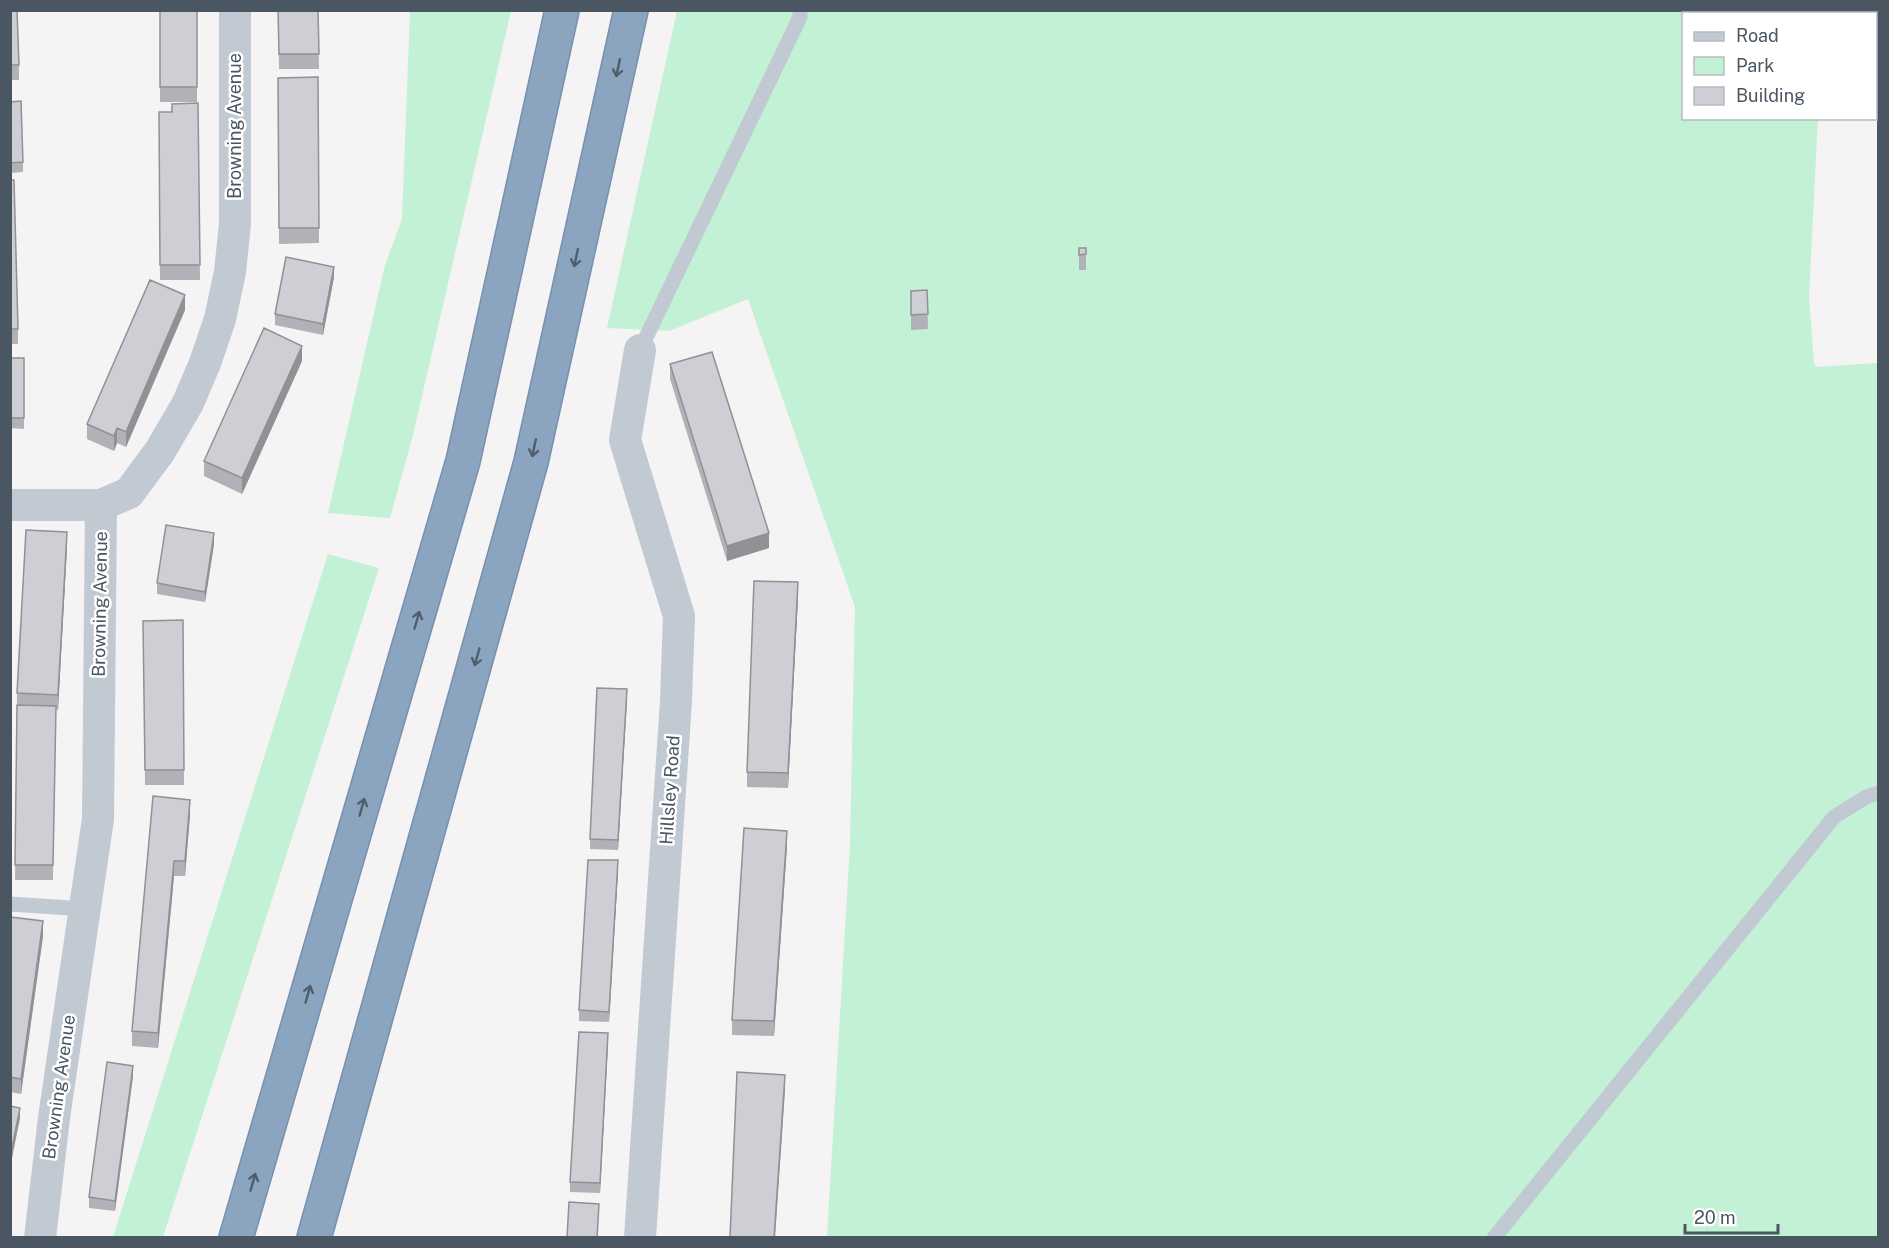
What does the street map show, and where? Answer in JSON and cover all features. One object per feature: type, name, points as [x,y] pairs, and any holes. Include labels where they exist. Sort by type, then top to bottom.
[{"type":"highway","points":[[237,1238],[463,461],[562,10]]},
{"type":"highway","points":[[314,1238],[531,462],[631,10]]},
{"type":"street","name":"Browning Avenue","points":[[40,1238],[54,1118],[98,819],[100,505],[129,493],[160,451],[188,403],[205,363],[220,318],[230,272],[235,224],[235,10]]},
{"type":"street","name":"Hillsley Road","points":[[640,350],[625,440],[679,616],[676,701],[640,1238]]},
{"type":"street","points":[[10,505],[100,505]]},
{"type":"lane","points":[[640,350],[800,17],[800,10]]},
{"type":"lane","points":[[1494,1238],[1834,817],[1866,797],[1878,793]]},
{"type":"lane","points":[[10,904],[86,909]]},
{"type":"green space","points":[[410,11],[511,11],[413,435],[390,518],[328,513],[385,265],[402,219]]},
{"type":"green space","points":[[677,11],[1824,11],[1682,12],[1682,120],[1818,120],[1809,296],[1814,363],[1816,367],[1878,363],[1878,1237],[827,1237],[850,844],[855,607],[748,299],[669,331],[607,328]]},
{"type":"green space","points":[[328,554],[379,568],[163,1237],[113,1237]]},
{"type":"building","points":[[10,10],[17,10],[19,65],[10,65]]},
{"type":"building","points":[[160,10],[197,10],[197,87],[160,87]]},
{"type":"building","points":[[278,10],[318,10],[319,54],[279,54]]},
{"type":"building","points":[[318,77],[319,228],[279,228],[278,78]]},
{"type":"building","points":[[21,101],[23,162],[10,163],[10,102]]},
{"type":"building","points":[[198,103],[200,265],[160,265],[159,112],[172,112],[172,104]]},
{"type":"building","points":[[10,180],[14,180],[18,329],[10,329]]},
{"type":"building","points":[[1079,248],[1086,248],[1086,254],[1079,255]]},
{"type":"building","points":[[286,257],[334,267],[323,324],[275,314]]},
{"type":"building","points":[[150,280],[185,295],[126,432],[117,428],[114,436],[87,424]]},
{"type":"building","points":[[927,290],[928,314],[911,315],[911,291]]},
{"type":"building","points":[[264,328],[302,346],[242,478],[204,461]]},
{"type":"building","points":[[712,352],[769,533],[727,546],[670,364]]},
{"type":"building","points":[[10,358],[24,358],[24,418],[10,418]]},
{"type":"building","points":[[166,525],[214,533],[205,592],[157,583]]},
{"type":"building","points":[[26,530],[67,532],[58,695],[17,693]]},
{"type":"building","points":[[754,581],[798,582],[788,773],[747,772]]},
{"type":"building","points":[[183,620],[184,770],[145,770],[143,621]]},
{"type":"building","points":[[597,688],[627,689],[618,840],[590,839]]},
{"type":"building","points":[[17,705],[56,706],[53,865],[15,865]]},
{"type":"building","points":[[153,796],[190,800],[185,861],[174,861],[158,1033],[132,1031]]},
{"type":"building","points":[[744,828],[787,831],[774,1021],[732,1020]]},
{"type":"building","points":[[588,860],[618,860],[609,1012],[579,1010]]},
{"type":"building","points":[[10,917],[43,921],[21,1079],[10,1077]]},
{"type":"building","points":[[579,1032],[608,1033],[600,1183],[570,1182]]},
{"type":"building","points":[[107,1062],[133,1066],[115,1201],[89,1197]]},
{"type":"building","points":[[737,1072],[785,1075],[774,1238],[730,1238]]},
{"type":"building","points":[[10,1106],[20,1108],[10,1158]]},
{"type":"building","points":[[569,1202],[599,1204],[597,1238],[567,1238]]}]
